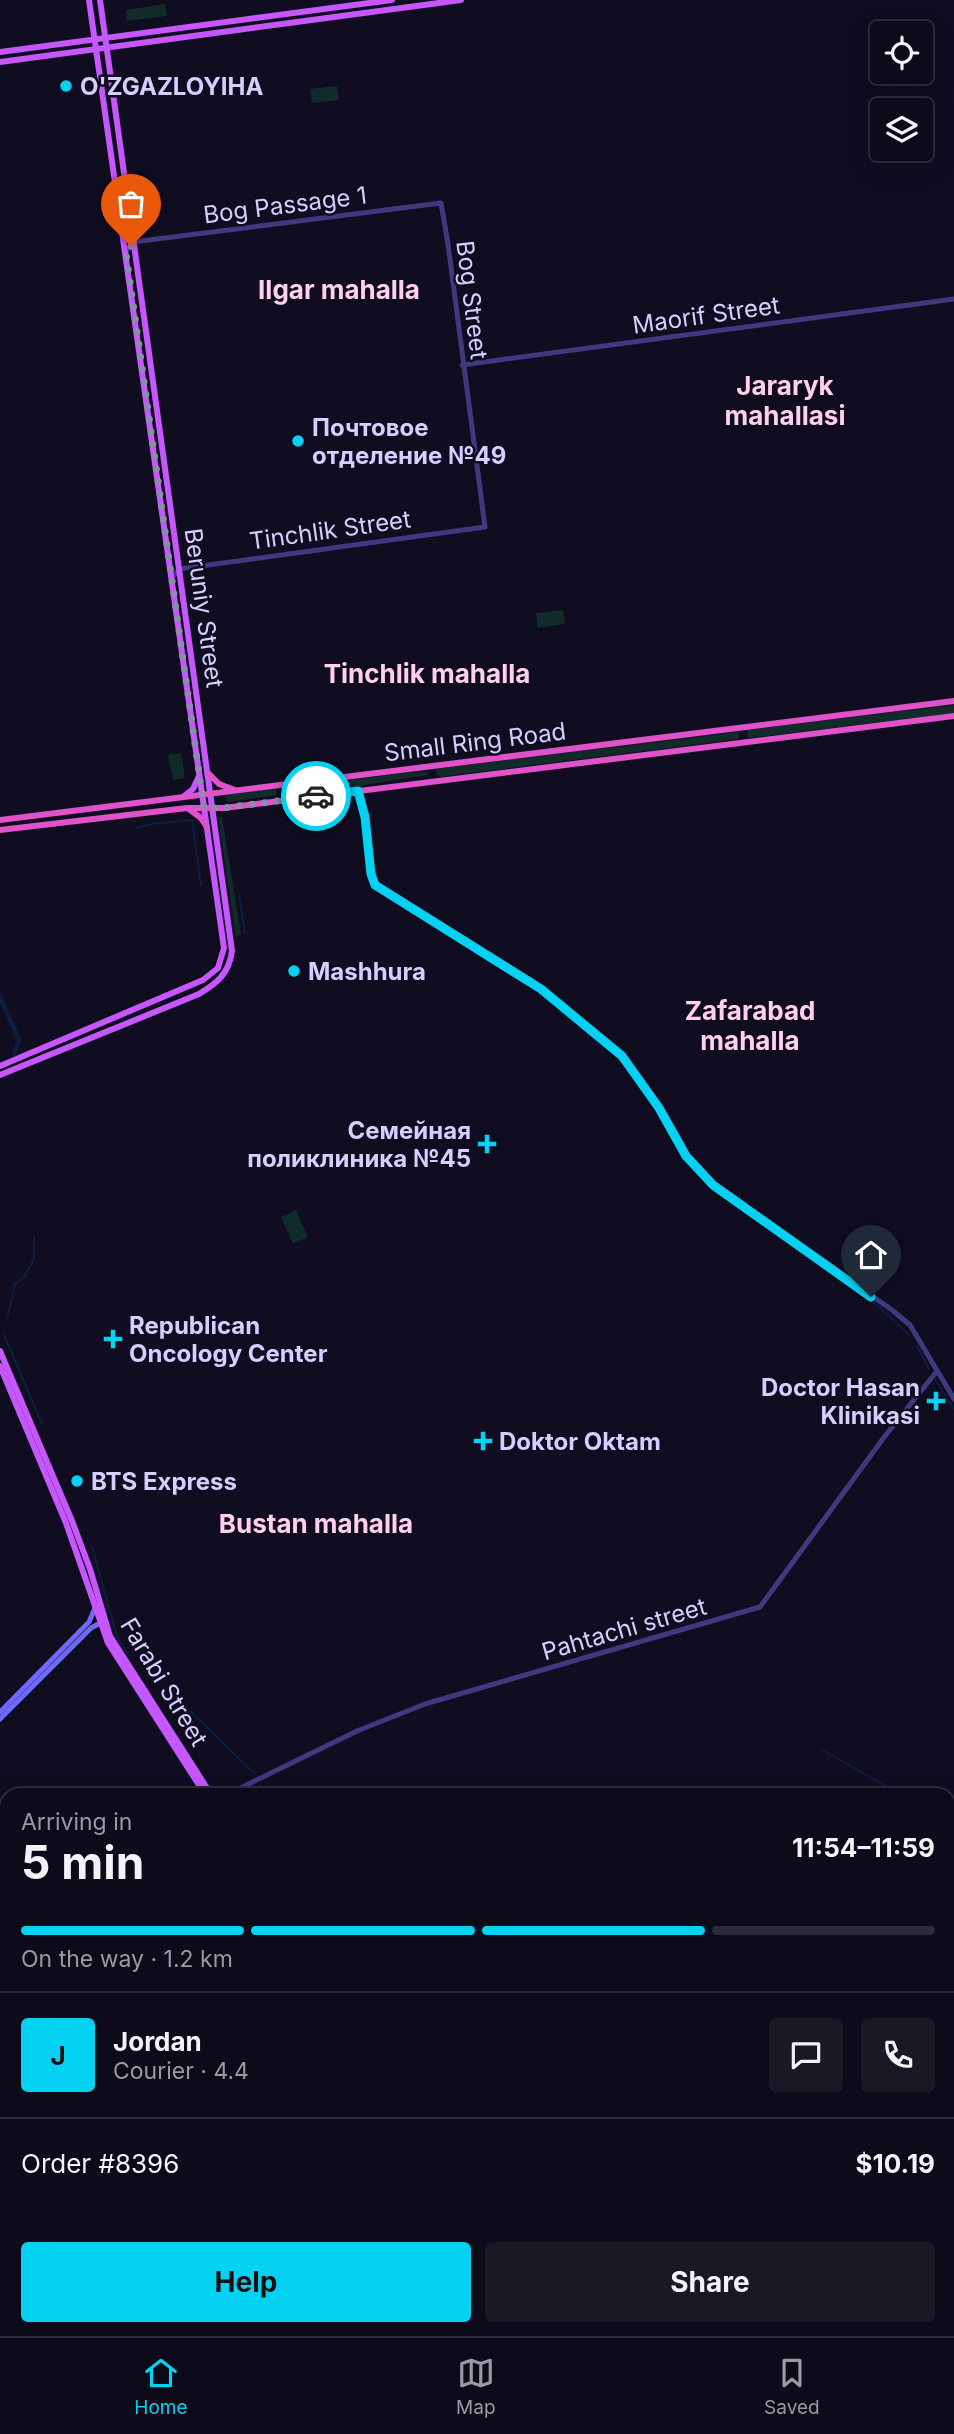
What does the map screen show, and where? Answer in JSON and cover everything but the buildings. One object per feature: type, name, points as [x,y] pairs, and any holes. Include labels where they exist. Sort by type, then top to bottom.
[{"type":"highway","name":"Small Ring Road","points":[[0,820],[954,701]]},
{"type":"highway","name":"Small Ring Road","points":[[0,830],[319,796],[954,716]]},
{"type":"highway","points":[[743,727],[744,743]]},
{"type":"highway","points":[[430,767],[431,781]]},
{"type":"highway","points":[[209,774],[219,784],[236,791]]},
{"type":"highway","points":[[318,781],[315,789],[319,796]]},
{"type":"highway","points":[[187,808],[201,818],[207,827]]},
{"type":"highway","points":[[91,809],[93,819]]},
{"type":"highway","points":[[74,811],[75,821]]},
{"type":"main road","name":"Beruniy Street","points":[[0,1066],[210,976],[222,957],[223,935],[89,0]]},
{"type":"main road","name":"Beruniy Street","points":[[0,1075],[211,987],[223,976],[231,961],[232,941],[100,0]]},
{"type":"main road","points":[[392,0],[2,52],[1,57],[2,61],[461,0]]},
{"type":"main road","points":[[293,12],[297,17],[295,22]]},
{"type":"main road","points":[[210,23],[207,29],[211,33]]},
{"type":"main road","points":[[183,797],[196,786],[200,775]]},
{"type":"main road","points":[[128,1013],[142,1016],[152,1002]]},
{"type":"main road","name":"Farabi Street","points":[[0,1351],[93,1577],[101,1619],[112,1650],[204,1788]]},
{"type":"main road","name":"Farabi Street","points":[[0,1366],[66,1523],[101,1619]]},
{"type":"main road","points":[[0,1712],[89,1622],[95,1608]]},
{"type":"main road","points":[[89,1622],[101,1619]]},
{"type":"main road","points":[[0,1719],[101,1619]]},
{"type":"street","name":"Bog Passage 1","points":[[133,242],[441,203]]},
{"type":"street","name":"Bog Street","points":[[441,203],[485,527]]},
{"type":"street","points":[[123,231],[133,242],[126,253]]},
{"type":"street","name":"Maorif Street","points":[[462,365],[954,299]]},
{"type":"street","name":"Tinchlik Street","points":[[179,569],[485,527]]},
{"type":"street","points":[[169,557],[179,569],[172,578]]},
{"type":"street","points":[[358,791],[365,817],[371,874],[375,885],[541,989],[622,1056],[659,1108],[686,1156],[700,1172],[729,1198],[910,1325],[954,1399]]},
{"type":"street","name":"Pahtachi street","points":[[240,1788],[357,1731],[425,1704],[760,1607],[885,1436],[937,1371]]},
{"type":"green space","points":[[165,4],[167,16],[127,21],[126,10]]},
{"type":"green space","points":[[337,86],[339,100],[312,103],[310,89]]},
{"type":"green space","points":[[563,610],[565,624],[538,628],[536,613]]},
{"type":"green space","points":[[954,705],[954,713],[748,738],[747,730]]},
{"type":"green space","points":[[739,732],[739,739],[438,777],[436,769]]},
{"type":"green space","points":[[181,753],[185,778],[173,780],[168,755]]},
{"type":"green space","points":[[428,772],[428,775],[320,792],[319,784]]},
{"type":"green space","points":[[276,788],[277,795],[227,802],[226,795]]},
{"type":"green space","points":[[218,817],[222,817],[241,935],[236,936]]},
{"type":"green space","points":[[296,1210],[308,1237],[293,1244],[281,1217]]},
{"type":"waterway","points":[[136,828],[192,820],[201,885]]},
{"type":"waterway","points":[[239,894],[245,934]]},
{"type":"waterway","points":[[0,997],[19,1040],[14,1054]]},
{"type":"waterway","points":[[8,1316],[15,1284],[24,1277],[34,1259],[34,1237]]},
{"type":"waterway","points":[[853,1289],[877,1305],[908,1334]]},
{"type":"waterway","points":[[4,1335],[42,1424]]},
{"type":"waterway","points":[[917,1346],[929,1369]]},
{"type":"waterway","points":[[935,1379],[954,1409]]},
{"type":"waterway","points":[[92,1547],[116,1633]]},
{"type":"waterway","points":[[117,1636],[130,1658]]},
{"type":"waterway","points":[[183,1704],[255,1774]]},
{"type":"waterway","points":[[821,1749],[889,1788]]},
{"type":"waterway","points":[[260,1783],[260,1788]]},
{"type":"way so far","points":[[131,246],[126,253],[204,808],[316,796]]},
{"type":"place","name":"O'ZGAZLOYIHA","points":[[66,86]]},
{"type":"place","name":"Почтовое отделение №49","points":[[298,441]]},
{"type":"place","name":"Mashhura","points":[[294,971]]},
{"type":"place","name":"Семейная поликлиника №45","points":[[487,1144]]},
{"type":"place","name":"Republican Oncology Center","points":[[113,1339]]},
{"type":"place","name":"Doctor Hasan Klinikasi","points":[[936,1401]]},
{"type":"place","name":"Doktor Oktam","points":[[483,1441]]},
{"type":"place","name":"BTS Express","points":[[77,1481]]},
{"type":"district","name":"Ilgar mahalla","points":[[339,289]]},
{"type":"district","name":"Jararyk mahallasi","points":[[785,400]]},
{"type":"district","name":"Tinchlik mahalla","points":[[427,673]]},
{"type":"district","name":"Zafarabad mahalla","points":[[750,1025]]},
{"type":"district","name":"Bustan mahalla","points":[[316,1523]]},
{"type":"route","points":[[316,796],[358,791],[365,817],[371,874],[375,885],[541,989],[622,1056],[659,1108],[686,1156],[713,1185],[871,1297]]}]
